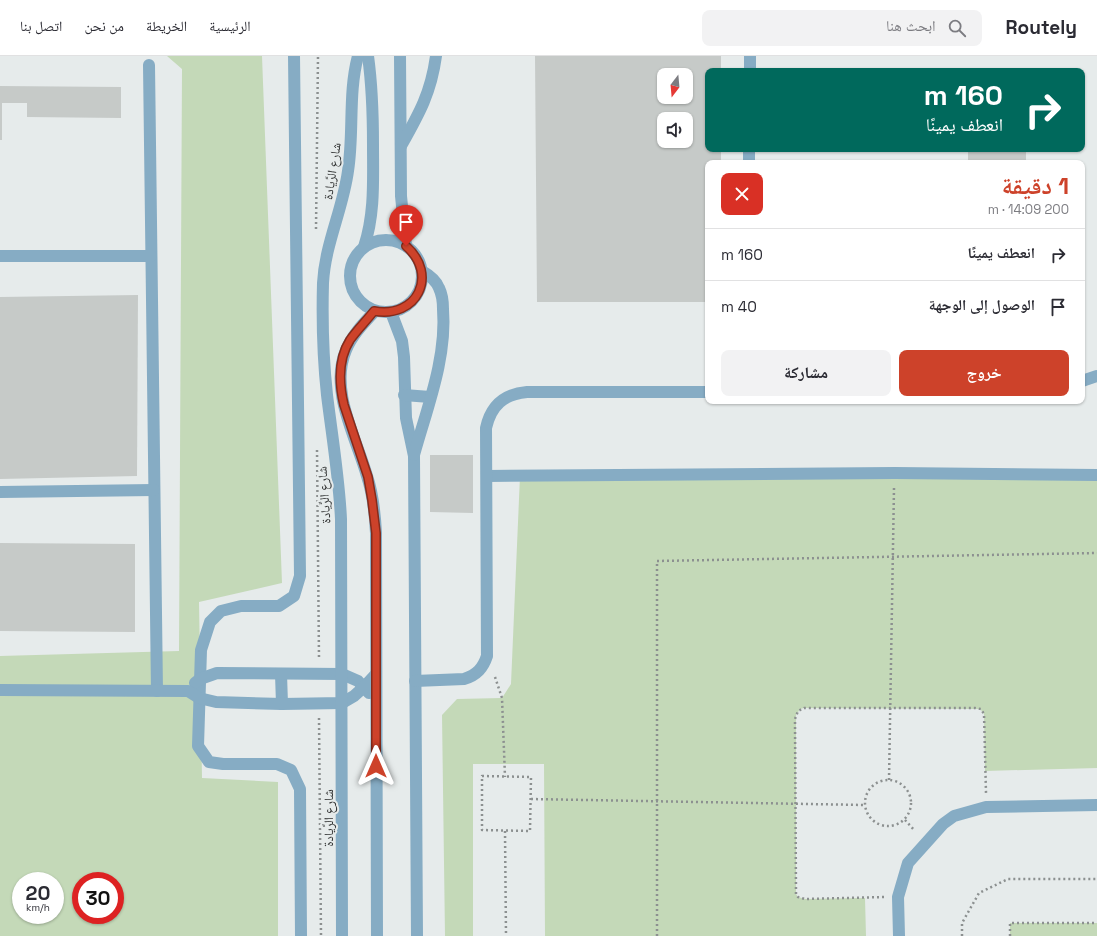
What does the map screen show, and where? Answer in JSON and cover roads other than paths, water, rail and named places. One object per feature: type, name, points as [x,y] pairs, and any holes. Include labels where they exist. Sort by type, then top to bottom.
[{"type":"street","points":[[294,56],[300,576],[294,596],[279,606],[241,606],[221,611],[210,622],[201,650],[198,746],[209,762],[223,764],[277,764],[292,770],[300,789],[301,936]]},
{"type":"street","name":"شارع الرِّيادة","points":[[342,936],[341,519],[337,465],[325,372],[323,282],[328,248],[342,202],[348,171],[354,76],[358,56]]},
{"type":"street","points":[[364,247],[371,218],[374,189],[372,91],[368,56]]},
{"type":"street","points":[[400,56],[402,212],[406,246]]},
{"type":"street","points":[[401,147],[421,110],[430,87],[436,56]]},
{"type":"street","points":[[750,56],[750,68]]},
{"type":"street","points":[[149,65],[157,691]]},
{"type":"street","points":[[385,240],[398,242],[406,246],[420,261],[422,282],[419,293],[402,309],[391,312],[374,311],[364,306],[356,298],[350,282],[351,266],[356,255],[364,247],[371,243],[385,240]]},
{"type":"street","points":[[0,256],[151,256]]},
{"type":"street","points":[[414,456],[442,352],[444,335],[442,296],[439,288],[429,275],[422,271]]},
{"type":"street","points":[[374,311],[350,341],[342,362],[340,379],[344,405],[368,477],[375,516],[377,936]]},
{"type":"street","points":[[391,312],[402,341],[404,357],[404,395],[407,424],[414,456],[417,936]]},
{"type":"street","points":[[1085,380],[1097,376]]},
{"type":"street","points":[[415,681],[464,679],[470,677],[480,670],[487,656],[486,428],[488,419],[499,402],[508,396],[527,392],[705,392]]},
{"type":"street","points":[[404,395],[430,397]]},
{"type":"street","points":[[487,476],[895,473],[1097,475]]},
{"type":"street","points":[[0,492],[154,490]]},
{"type":"street","points":[[188,691],[200,679],[217,673],[342,674],[358,682],[364,687],[376,704]]},
{"type":"street","points":[[281,674],[282,704]]},
{"type":"street","points":[[0,690],[188,691],[199,698],[216,702],[319,704],[342,703],[354,696],[376,674]]},
{"type":"street","points":[[899,936],[898,897],[908,863],[943,824],[954,816],[986,806],[1097,805]]}]
